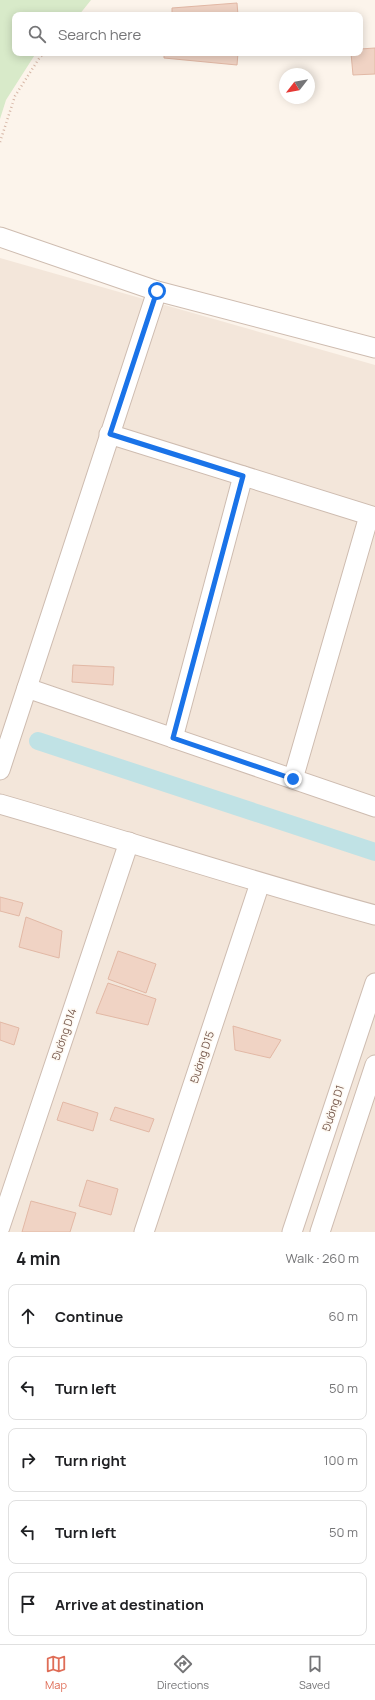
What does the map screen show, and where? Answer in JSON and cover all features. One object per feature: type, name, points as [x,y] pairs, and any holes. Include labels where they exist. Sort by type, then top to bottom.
[{"type":"street","points":[[0,237],[157,291],[375,348]]},
{"type":"street","points":[[0,770],[157,291]]},
{"type":"street","points":[[110,434],[372,516],[293,779]]},
{"type":"street","points":[[173,738],[243,476]]},
{"type":"street","points":[[27,688],[375,807]]},
{"type":"street","points":[[0,804],[260,883],[375,915]]},
{"type":"street","name":"Đường D14","points":[[0,1227],[129,842]]},
{"type":"street","name":"Đường D15","points":[[144,1232],[260,883]]},
{"type":"street","name":"Đường D1","points":[[292,1232],[375,984]]},
{"type":"street","points":[[320,1232],[375,1065]]},
{"type":"path","points":[[0,142],[15,96],[41,56]]},
{"type":"shaded area","points":[[0,258],[375,365],[375,1232],[0,1232]]},
{"type":"green space","points":[[0,0],[91,0],[81,12],[12,12],[12,56],[34,56],[6,100],[0,119]]},
{"type":"building","points":[[237,3],[238,12],[172,12],[172,8]]},
{"type":"building","points":[[375,48],[375,74],[353,75],[351,56],[363,56],[363,49]]},
{"type":"building","points":[[164,56],[238,56],[237,65],[164,58]]},
{"type":"building","points":[[73,665],[114,667],[113,685],[72,682]]},
{"type":"building","points":[[0,897],[23,903],[19,916],[0,911]]},
{"type":"building","points":[[26,917],[62,931],[59,958],[19,947]]},
{"type":"building","points":[[118,951],[156,964],[146,993],[108,979]]},
{"type":"building","points":[[108,983],[156,999],[148,1025],[96,1013]]},
{"type":"building","points":[[0,1022],[19,1028],[14,1045],[0,1040]]},
{"type":"building","points":[[233,1026],[281,1040],[270,1058],[235,1050]]},
{"type":"building","points":[[63,1102],[98,1113],[93,1131],[57,1120]]},
{"type":"building","points":[[115,1107],[154,1119],[149,1132],[110,1120]]},
{"type":"building","points":[[87,1180],[118,1189],[111,1215],[79,1206]]},
{"type":"building","points":[[31,1201],[76,1213],[70,1232],[22,1232]]},
{"type":"waterway","points":[[38,741],[375,852]]},
{"type":"route","points":[[157,291],[110,434],[243,476],[173,738],[293,779]]}]
